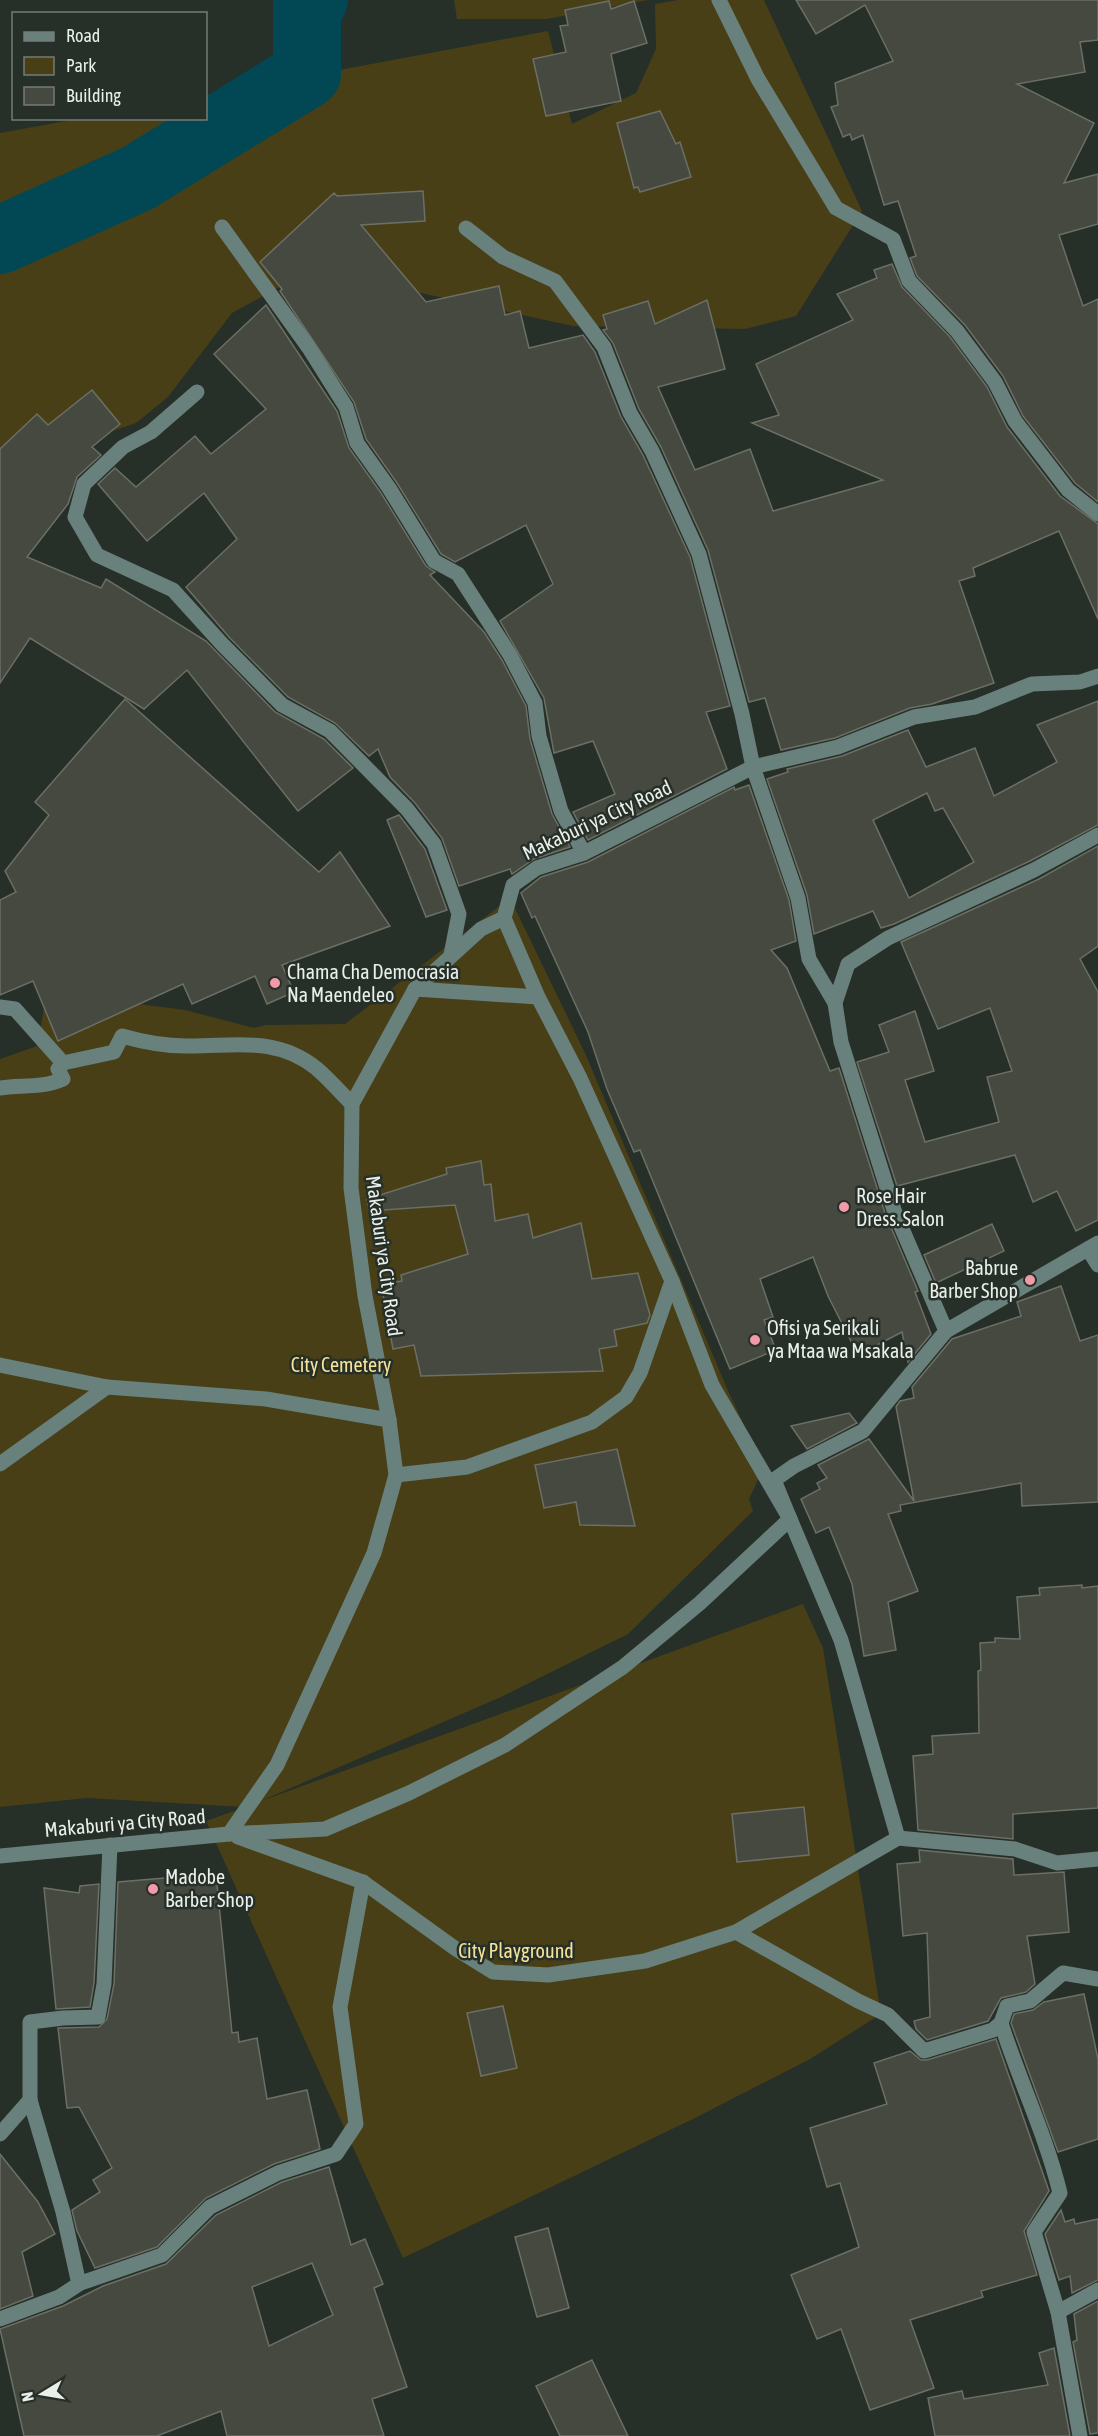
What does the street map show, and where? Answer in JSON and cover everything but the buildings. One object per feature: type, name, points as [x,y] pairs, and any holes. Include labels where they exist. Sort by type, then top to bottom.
[{"type":"street","points":[[719,0],[758,79],[836,208],[893,239],[909,281],[957,331],[995,382],[1015,421],[1068,489],[1098,514]]},
{"type":"street","points":[[222,227],[315,358],[346,407],[357,442],[434,561],[458,574],[510,655],[535,703],[539,736],[561,811],[584,853]]},
{"type":"street","points":[[466,228],[503,257],[555,280],[604,347],[630,413],[652,451],[699,554],[742,714],[753,767],[798,898],[809,959],[835,1003],[842,1042],[894,1210],[946,1331]]},
{"type":"street","points":[[197,392],[151,432],[123,447],[84,484],[75,517],[97,555],[173,590],[222,645],[282,705],[330,731],[407,809],[434,844],[459,914],[451,955]]},
{"type":"street","name":"Makaburi ya City Road","points":[[0,1856],[229,1834],[277,1765],[374,1553],[396,1475],[389,1420],[365,1296],[351,1188],[352,1104],[415,989],[481,929],[504,918],[513,885],[537,868],[584,853],[753,767],[838,747],[915,717],[975,707],[1032,684],[1080,682],[1098,676]]},
{"type":"street","points":[[835,1003],[848,964],[888,938],[1034,870],[1098,835]]},
{"type":"street","points":[[504,918],[538,998],[580,1078],[672,1281],[712,1385],[790,1519]]},
{"type":"street","points":[[415,989],[538,998]]},
{"type":"street","points":[[0,1007],[15,1009],[63,1063]]},
{"type":"street","points":[[0,1088],[31,1084],[48,1086],[63,1079],[58,1069],[63,1063],[114,1052],[122,1036],[152,1044],[188,1046],[245,1042],[279,1049],[314,1067],[352,1104]]},
{"type":"street","points":[[898,1838],[841,1640],[774,1480],[794,1466],[863,1431],[946,1331],[1093,1246],[1098,1265]]},
{"type":"street","points":[[396,1475],[466,1467],[592,1422],[626,1397],[631,1389],[640,1373],[672,1281]]},
{"type":"street","points":[[0,1365],[107,1387],[266,1400],[389,1420]]},
{"type":"street","points":[[0,1464],[107,1387]]},
{"type":"street","points":[[229,1834],[325,1829],[410,1793],[505,1745],[623,1667],[700,1603],[790,1519]]},
{"type":"street","points":[[229,1834],[363,1882],[494,1972],[548,1975],[645,1961],[736,1932],[898,1838],[1015,1849],[1057,1863],[1098,1859]]},
{"type":"street","points":[[78,2284],[63,2212],[30,2100],[30,2022],[98,2017],[104,1984],[110,1845]]},
{"type":"street","points":[[0,2319],[59,2297],[78,2284],[162,2255],[210,2207],[278,2173],[336,2154],[356,2124],[339,2007],[363,1882]]},
{"type":"street","points":[[736,1932],[858,2001],[888,2015],[924,2051],[974,2038],[1001,2023]]},
{"type":"street","points":[[1080,2436],[1058,2312],[1034,2232],[1060,2193],[1054,2167],[1017,2075],[1001,2023],[1007,2006],[1030,2001],[1063,1973],[1098,1979]]},
{"type":"street","points":[[0,2134],[30,2100]]},
{"type":"street","points":[[1058,2312],[1098,2290]]},
{"type":"green space","points":[[454,0],[648,0],[547,19],[457,19]]},
{"type":"green space","points":[[678,0],[764,0],[862,211],[796,316],[745,329],[573,326],[416,292],[339,255],[232,313],[168,397],[136,423],[0,470],[0,133],[72,120],[207,120],[207,95],[548,31],[572,124],[636,93],[656,49],[655,4]]},
{"type":"green space","name":"City Cemetery","points":[[510,898],[585,1053],[729,1393],[764,1467],[749,1499],[753,1511],[628,1634],[501,1697],[261,1801],[803,1604],[823,1648],[881,2014],[810,2059],[695,2118],[403,2258],[206,1821],[245,1807],[87,1798],[0,1807],[0,1059],[37,1046],[47,992],[185,1010],[254,1028],[266,1025],[345,1024]]},
{"type":"waterway","points":[[0,240],[138,178],[307,74],[307,5],[314,0]]},
{"type":"place","name":"Chama Cha Democrasia Na Maendeleo","points":[[275,983]]},
{"type":"place","name":"Rose Hair Dress. Salon","points":[[844,1207]]},
{"type":"place","name":"Babrue Barber Shop","points":[[1030,1280]]},
{"type":"place","name":"Ofisi ya Serikali ya Mtaa wa Msakala","points":[[755,1340]]},
{"type":"place","name":"Madobe Barber Shop","points":[[153,1889]]},
{"type":"park label","name":"City Playground","points":[[516,1951]]}]
